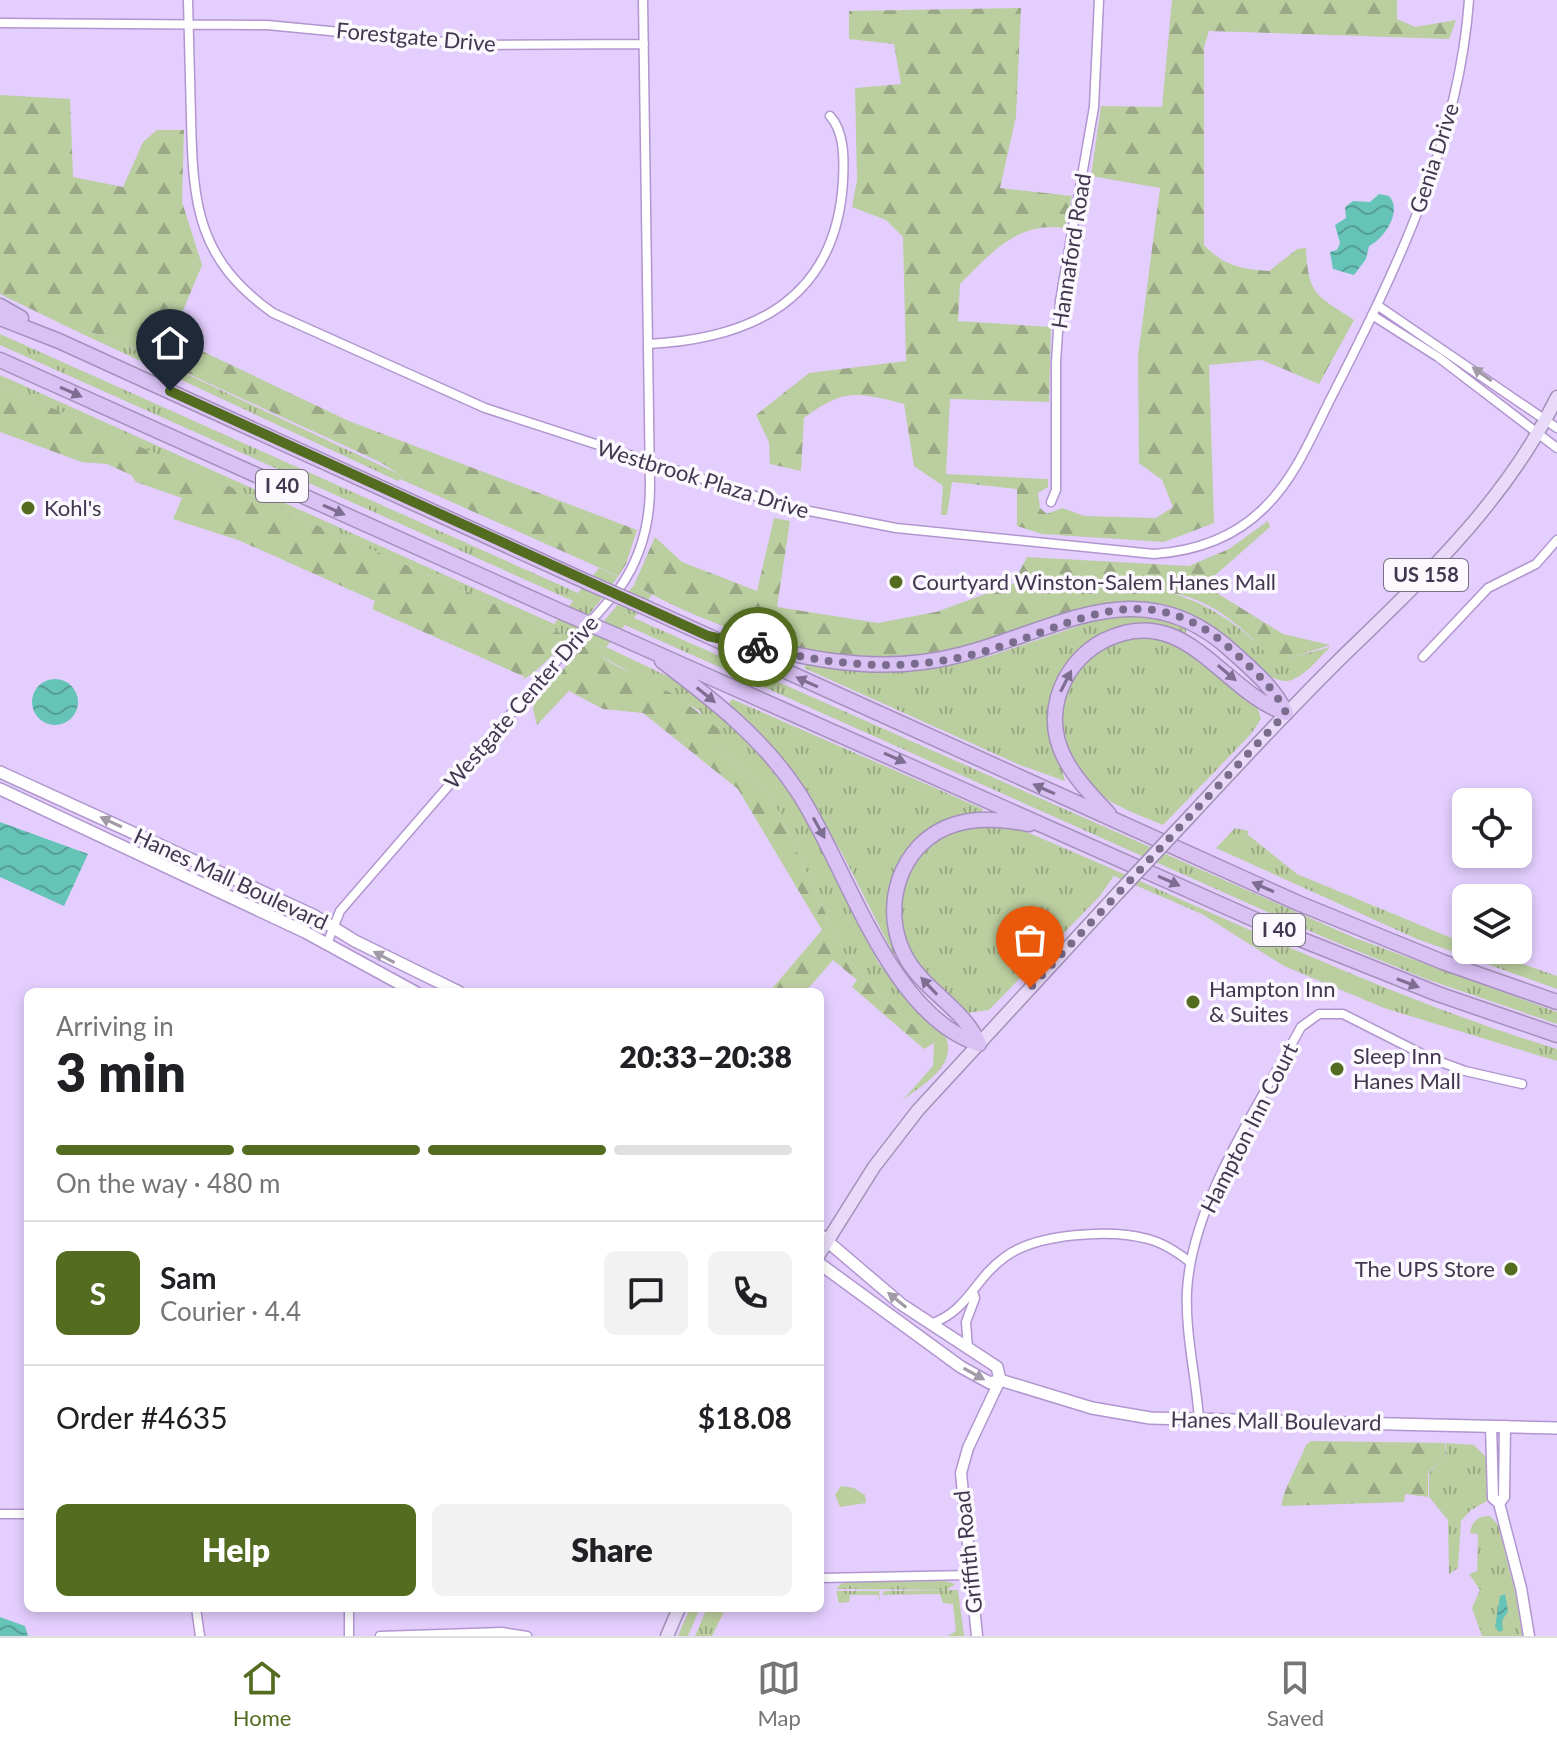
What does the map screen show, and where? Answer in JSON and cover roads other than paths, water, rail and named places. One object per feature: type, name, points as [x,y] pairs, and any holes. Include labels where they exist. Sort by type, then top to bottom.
[{"type":"highway","points":[[0,306],[59,341]]},
{"type":"highway","name":"I 40","points":[[0,318],[59,341],[1370,933],[1557,1002]]},
{"type":"highway","name":"I 40","points":[[0,360],[1356,962],[1557,1035]]},
{"type":"highway","points":[[708,636],[820,661],[884,666],[964,656],[1095,612],[1148,608],[1187,620],[1210,633],[1276,693],[1286,713]]},
{"type":"highway","points":[[1115,820],[1070,772],[1056,734],[1056,708],[1065,679],[1084,654],[1099,644],[1128,633],[1173,637],[1208,657],[1263,706],[1286,713]]},
{"type":"highway","points":[[644,648],[741,724],[786,776],[838,864],[883,954],[922,1003],[958,1038],[979,1044]]},
{"type":"highway","points":[[979,1044],[972,1028],[908,961],[895,928],[893,904],[897,884],[916,850],[933,835],[953,825],[976,820],[1046,826]]},
{"type":"main road","name":"US 158","points":[[824,1236],[916,1113],[979,1044],[1286,713],[1460,542],[1503,489],[1557,397]]},
{"type":"main road","name":"Hanes Mall Boulevard","points":[[0,772],[333,927],[406,968],[450,988]]},
{"type":"main road","name":"Hanes Mall Boulevard","points":[[0,789],[327,944],[408,988]]},
{"type":"main road","name":"Hanes Mall Boulevard","points":[[824,1238],[930,1325],[997,1367],[1000,1380]]},
{"type":"main road","name":"Hanes Mall Boulevard","points":[[824,1267],[961,1367],[990,1383],[1000,1380],[1131,1416],[1557,1428]]},
{"type":"main road","points":[[667,1636],[677,1612]]},
{"type":"street","name":"Westbrook Plaza Drive","points":[[188,0],[193,195],[210,247],[239,286],[273,313],[485,408],[751,497],[837,519],[1141,554],[1180,551],[1228,535],[1274,498],[1293,472],[1375,309]]},
{"type":"street","name":"Westgate Center Drive","points":[[327,944],[340,911],[626,580],[646,532],[650,464],[643,0]]},
{"type":"street","name":"Hannaford Road","points":[[1051,502],[1056,490],[1056,362],[1060,301],[1094,107],[1099,0]]},
{"type":"street","name":"Genia Drive","points":[[1375,309],[1418,213],[1451,118],[1469,0]]},
{"type":"street","name":"Forestgate Drive","points":[[0,23],[279,25],[476,45],[644,44]]},
{"type":"street","points":[[648,344],[700,340],[742,329],[780,307],[806,281],[830,242],[842,193],[841,140],[830,116]]},
{"type":"street","points":[[1375,309],[1557,428]]},
{"type":"street","points":[[1375,309],[1557,448]]},
{"type":"street","points":[[1423,657],[1488,588],[1536,564],[1557,540]]},
{"type":"street","name":"Hampton Inn Court","points":[[1199,1419],[1188,1312],[1190,1262],[1207,1203],[1301,1027],[1313,1017],[1326,1012],[1343,1014],[1430,1058],[1465,1071],[1522,1084]]},
{"type":"street","points":[[930,1325],[955,1314],[967,1294],[973,1292],[1007,1255],[1050,1238],[1129,1235],[1165,1245],[1190,1262]]},
{"type":"street","points":[[969,1351],[966,1322],[975,1298],[973,1292]]},
{"type":"street","name":"Griffith Road","points":[[977,1636],[961,1473],[968,1448],[1000,1380]]},
{"type":"street","points":[[1491,1426],[1493,1498],[1499,1503],[1524,1601],[1529,1636]]},
{"type":"street","points":[[1499,1503],[1504,1497],[1505,1426]]},
{"type":"street","points":[[0,1514],[24,1514]]},
{"type":"street","points":[[824,1578],[970,1575]]},
{"type":"street","points":[[197,1612],[200,1636]]},
{"type":"street","points":[[349,1612],[349,1636]]},
{"type":"street","points":[[380,1636],[502,1632],[527,1636]]},
{"type":"water","points":[[1379,194],[1389,196],[1393,202],[1393,217],[1386,231],[1369,246],[1366,259],[1354,275],[1333,269],[1330,252],[1337,250],[1340,243],[1335,225],[1346,218],[1345,207],[1353,201],[1370,202]]},
{"type":"water","points":[[55,679],[71,686],[78,702],[71,718],[55,725],[39,718],[32,702],[39,686]]},
{"type":"water","points":[[0,822],[88,854],[64,906],[0,877]]},
{"type":"water","points":[[1505,1594],[1508,1611],[1502,1621],[1503,1630],[1499,1632],[1495,1627],[1500,1596]]},
{"type":"water","points":[[0,1617],[25,1626],[28,1636],[0,1636]]},
{"type":"place","name":"Kohl's","points":[[28,508]]},
{"type":"place","name":"Courtyard Winston-Salem Hanes Mall","points":[[896,582]]},
{"type":"place","name":"Hampton Inn & Suites","points":[[1193,1002]]},
{"type":"place","name":"Sleep Inn Hanes Mall","points":[[1337,1069]]},
{"type":"place","name":"The UPS Store","points":[[1511,1269]]}]
